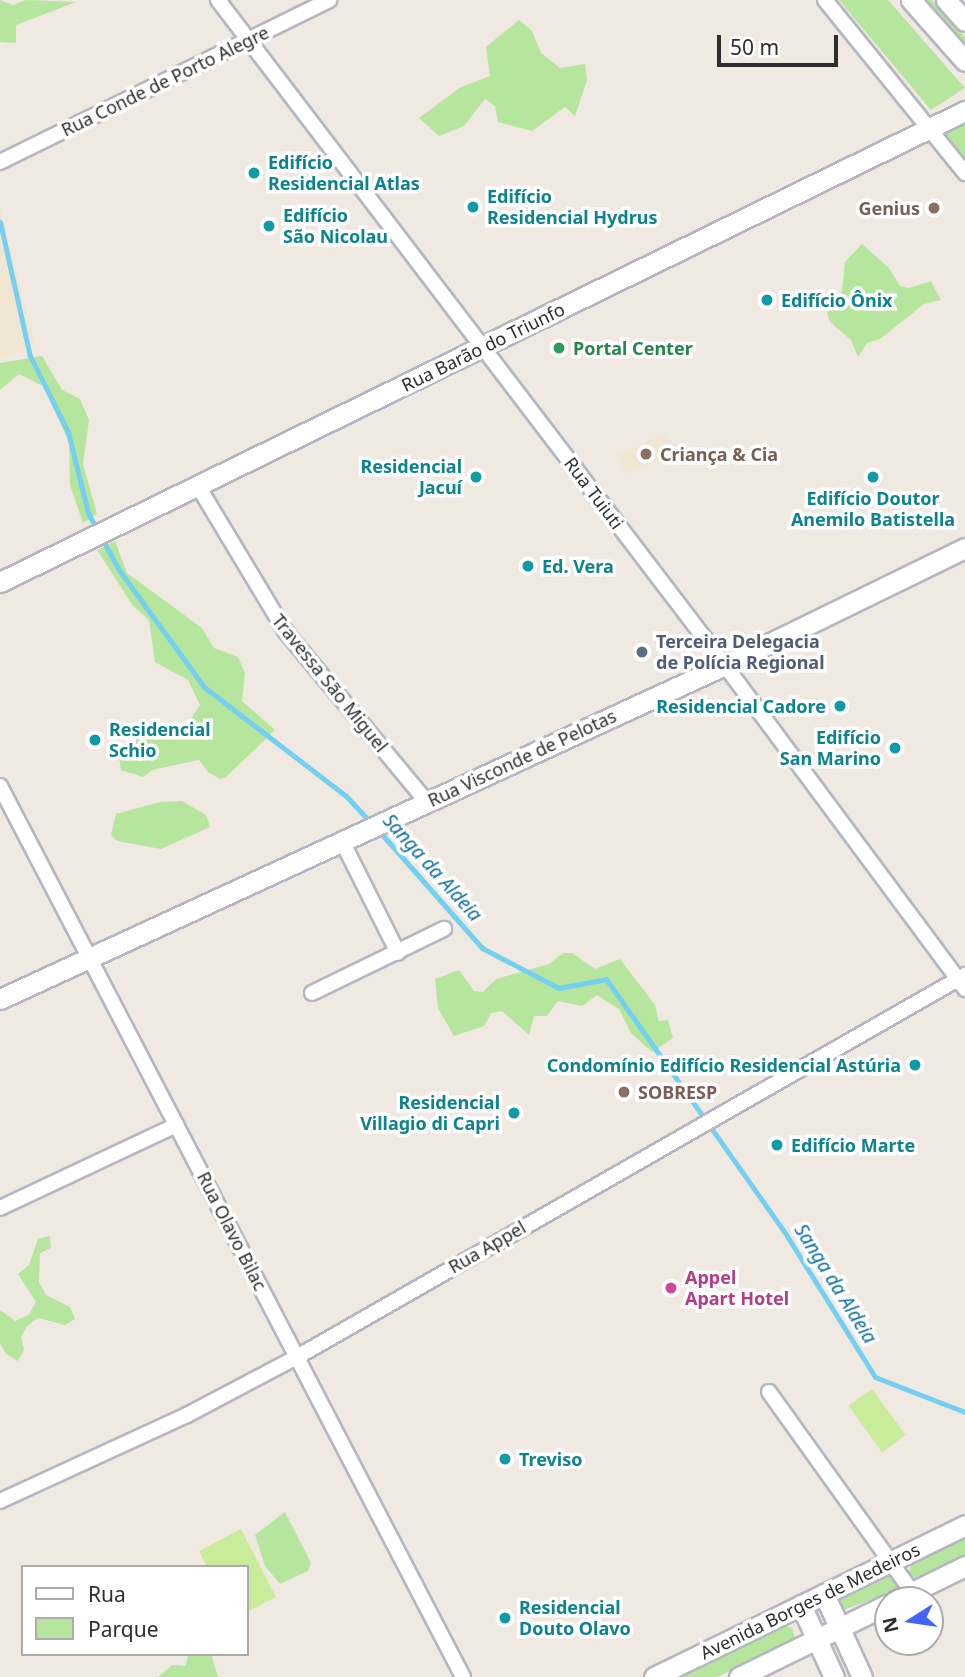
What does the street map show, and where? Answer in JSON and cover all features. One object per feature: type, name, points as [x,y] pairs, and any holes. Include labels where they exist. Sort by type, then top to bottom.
[{"type":"street","name":"Rua Tuiuti","points":[[218,0],[725,665],[962,981]]},
{"type":"street","name":"Rua Conde de Porto Alegre","points":[[0,162],[329,0]]},
{"type":"street","points":[[825,0],[965,173]]},
{"type":"street","points":[[911,0],[965,61]]},
{"type":"street","points":[[946,0],[965,21]]},
{"type":"street","name":"Rua Barão do Triunfo","points":[[0,582],[965,111]]},
{"type":"street","name":"Travessa São Miguel","points":[[198,486],[285,631],[427,802]]},
{"type":"street","name":"Rua Visconde de Pelotas","points":[[0,999],[725,665],[965,548]]},
{"type":"street","name":"Rua Olavo Bilac","points":[[0,786],[463,1677]]},
{"type":"street","points":[[342,841],[398,953]]},
{"type":"street","points":[[312,993],[444,929]]},
{"type":"street","name":"Rua Appel","points":[[0,1502],[187,1415],[297,1357],[962,981]]},
{"type":"street","points":[[0,1208],[176,1125]]},
{"type":"street","points":[[769,1392],[890,1562],[900,1586]]},
{"type":"street","name":"Avenida Borges de Medeiros","points":[[654,1677],[965,1525]]},
{"type":"street","name":"Avenida Borges de Medeiros","points":[[924,1586],[965,1566]]},
{"type":"street","points":[[824,1594],[862,1677]]},
{"type":"street","points":[[801,1605],[834,1677]]},
{"type":"street","name":"Avenida Borges de Medeiros","points":[[738,1677],[874,1611]]},
{"type":"shaded area","points":[[0,207],[35,345],[0,360]]},
{"type":"shaded area","name":"Criança & Cia","points":[[665,433],[674,452],[626,474],[617,455]]},
{"type":"green space","points":[[0,0],[13,5],[26,0],[76,2],[16,25],[16,43],[0,42]]},
{"type":"green space","points":[[839,0],[888,0],[965,88],[931,110]]},
{"type":"green space","points":[[924,0],[932,0],[965,37],[965,47]]},
{"type":"green space","points":[[519,20],[532,31],[541,53],[560,68],[585,64],[587,80],[575,116],[565,107],[532,131],[498,122],[495,106],[485,99],[464,126],[439,136],[419,118],[461,87],[490,76],[486,47]]},
{"type":"green space","points":[[965,123],[965,161],[944,134]]},
{"type":"green space","points":[[862,244],[889,268],[900,286],[909,288],[931,281],[941,300],[924,304],[880,339],[867,343],[858,357],[851,340],[830,322],[827,313],[842,291],[845,262]]},
{"type":"green space","points":[[42,356],[62,390],[80,399],[89,420],[83,464],[97,514],[83,523],[70,485],[69,442],[43,386],[19,374],[0,390],[0,363]]},
{"type":"green space","points":[[115,541],[127,573],[202,628],[214,648],[238,657],[245,673],[242,701],[275,730],[226,777],[220,779],[208,772],[199,760],[152,770],[143,777],[121,770],[119,756],[137,738],[147,732],[186,727],[200,705],[188,680],[155,662],[149,620],[133,606],[97,550]]},
{"type":"green space","points":[[182,801],[206,815],[210,827],[161,849],[117,841],[111,835],[116,814],[160,802]]},
{"type":"green space","points":[[563,953],[572,953],[595,969],[620,959],[655,1005],[659,1021],[668,1020],[673,1038],[652,1052],[631,1033],[619,1009],[597,995],[582,1006],[558,1001],[547,1016],[534,1016],[529,1035],[502,1011],[491,1013],[484,1026],[454,1036],[438,1008],[435,979],[459,970],[474,991],[483,992],[496,979],[549,964]]},
{"type":"green space","points":[[50,1236],[51,1248],[40,1253],[39,1282],[46,1295],[70,1307],[75,1319],[65,1325],[38,1318],[27,1326],[21,1337],[24,1350],[18,1361],[6,1354],[0,1343],[0,1310],[15,1321],[29,1315],[36,1302],[18,1274],[29,1265],[38,1239]]},
{"type":"green space","points":[[872,1389],[906,1435],[882,1452],[849,1406]]},
{"type":"green space","points":[[285,1512],[311,1563],[308,1571],[280,1584],[265,1566],[255,1535]]},
{"type":"green space","points":[[241,1529],[276,1597],[248,1611],[248,1565],[206,1565],[199,1551]]},
{"type":"green space","points":[[965,1538],[965,1556],[920,1579],[909,1575],[911,1564]]},
{"type":"green space","points":[[889,1575],[897,1580],[896,1586],[874,1586],[874,1598],[841,1611],[839,1599]]},
{"type":"green space","points":[[786,1626],[792,1628],[795,1638],[790,1643],[717,1677],[675,1677]]},
{"type":"green space","points":[[188,1656],[212,1656],[218,1677],[158,1677],[172,1665],[185,1666]]},
{"type":"waterway","name":"Sanga da Aldeia","points":[[0,222],[30,356],[68,432],[88,513],[119,570],[204,687],[346,796],[372,824]]},
{"type":"waterway","name":"Sanga da Aldeia","points":[[379,831],[482,948],[559,988],[606,979],[787,1236],[875,1377],[965,1412]]},
{"type":"place","name":"Edifício Residencial Atlas","points":[[254,173]]},
{"type":"place","name":"Edifício Residencial Hydrus","points":[[473,207]]},
{"type":"place","name":"Genius","points":[[934,208]]},
{"type":"place","name":"Edifício São Nicolau","points":[[269,226]]},
{"type":"place","name":"Edifício Ônix","points":[[767,300]]},
{"type":"place","name":"Portal Center","points":[[559,348]]},
{"type":"place","name":"Criança & Cia","points":[[646,454]]},
{"type":"place","name":"Residencial Jacuí","points":[[476,477]]},
{"type":"place","name":"Edifício Doutor Anemilo Batistella","points":[[873,477]]},
{"type":"place","name":"Ed. Vera","points":[[528,566]]},
{"type":"place","name":"Terceira Delegacia de Polícia Regional","points":[[642,652]]},
{"type":"place","name":"Residencial Cadore","points":[[840,706]]},
{"type":"place","name":"Residencial Schio","points":[[95,740]]},
{"type":"place","name":"Edifício San Marino","points":[[895,748]]},
{"type":"place","name":"Condomínio Edifício Residencial Astúria","points":[[915,1065]]},
{"type":"place","name":"SOBRESP","points":[[624,1092]]},
{"type":"place","name":"Residencial Villagio di Capri","points":[[514,1113]]},
{"type":"place","name":"Edifício Marte","points":[[777,1145]]},
{"type":"place","name":"Appel Apart Hotel","points":[[671,1288]]},
{"type":"place","name":"Treviso","points":[[505,1459]]},
{"type":"place","name":"Residencial Douto Olavo","points":[[505,1618]]}]
